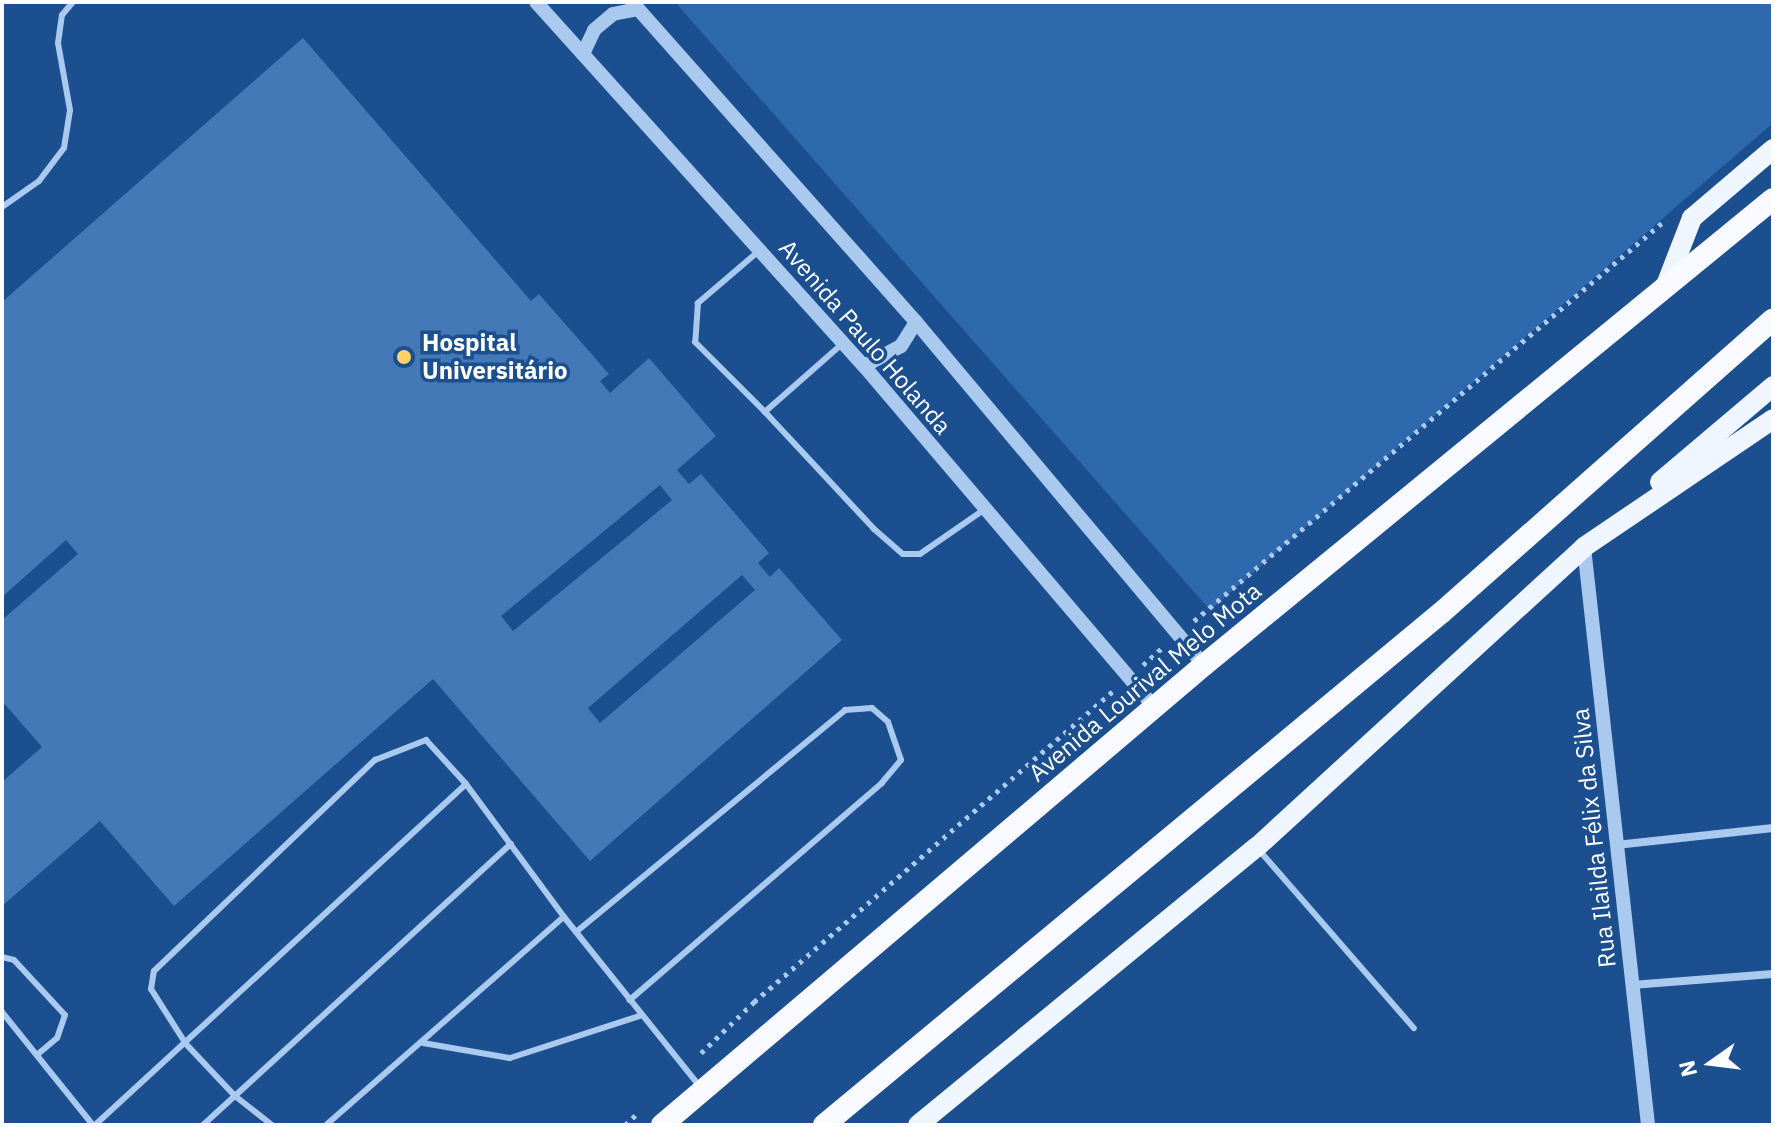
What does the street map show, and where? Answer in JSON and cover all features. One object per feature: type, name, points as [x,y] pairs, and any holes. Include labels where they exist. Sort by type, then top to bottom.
[{"type":"highway","name":"Avenida Lourival Melo Mota","points":[[662,1125],[1204,665],[1773,199]]},
{"type":"highway","points":[[824,1125],[1441,613],[1773,319]]},
{"type":"main road","name":"Avenida Lourival Melo Mota","points":[[1666,285],[1692,218],[1773,149]]},
{"type":"main road","points":[[918,1125],[1257,847],[1584,547],[1773,386]]},
{"type":"main road","points":[[1584,547],[1773,419]]},
{"type":"street","name":"Avenida Paulo Holanda","points":[[536,2],[864,366],[1154,707]]},
{"type":"street","name":"Avenida Paulo Holanda","points":[[635,5],[916,322],[1204,665]]},
{"type":"street","points":[[583,54],[594,30],[613,14],[635,5]]},
{"type":"street","points":[[864,366],[901,346],[916,322]]},
{"type":"street","name":"Rua Ilailda Félix da Silva","points":[[1584,547],[1648,1125]]},
{"type":"street","points":[[1615,845],[1773,828]]},
{"type":"street","points":[[1632,985],[1773,974]]},
{"type":"lane","points":[[2,207],[39,181],[64,148],[70,110],[58,43],[62,15],[73,2]]},
{"type":"lane","points":[[760,250],[698,303],[695,342],[874,529],[903,554],[920,554],[985,509]]},
{"type":"lane","points":[[765,412],[843,343]]},
{"type":"lane","points":[[576,932],[845,710],[872,708],[888,722],[901,760],[882,783],[630,1000]]},
{"type":"lane","points":[[272,1125],[235,1096],[186,1044],[151,989],[154,971],[375,760],[426,740],[466,784],[564,917],[702,1090]]},
{"type":"lane","points":[[2,1012],[94,1125],[186,1044],[466,784]]},
{"type":"lane","points":[[203,1125],[511,844]]},
{"type":"lane","points":[[1257,847],[1277,874],[1414,1028]]},
{"type":"lane","points":[[326,1125],[564,917]]},
{"type":"lane","points":[[2,957],[14,960],[65,1015],[57,1038],[37,1055]]},
{"type":"lane","points":[[423,1043],[510,1058],[642,1015]]},
{"type":"shaded area","points":[[675,2],[1773,2],[1773,123],[1210,610]]},
{"type":"building","points":[[303,38],[531,301],[539,294],[609,374],[600,381],[610,393],[649,358],[716,436],[677,470],[689,484],[701,474],[769,553],[758,563],[770,577],[779,568],[842,640],[590,861],[433,679],[174,906],[100,821],[2,906],[2,782],[42,747],[2,701],[2,620],[78,554],[66,540],[2,597],[2,302]],"holes":[[[660,485],[672,500],[513,631],[501,616]],[[742,575],[755,590],[600,723],[588,708]]]},
{"type":"place","name":"Hospital Universitário","points":[[404,357]]}]
